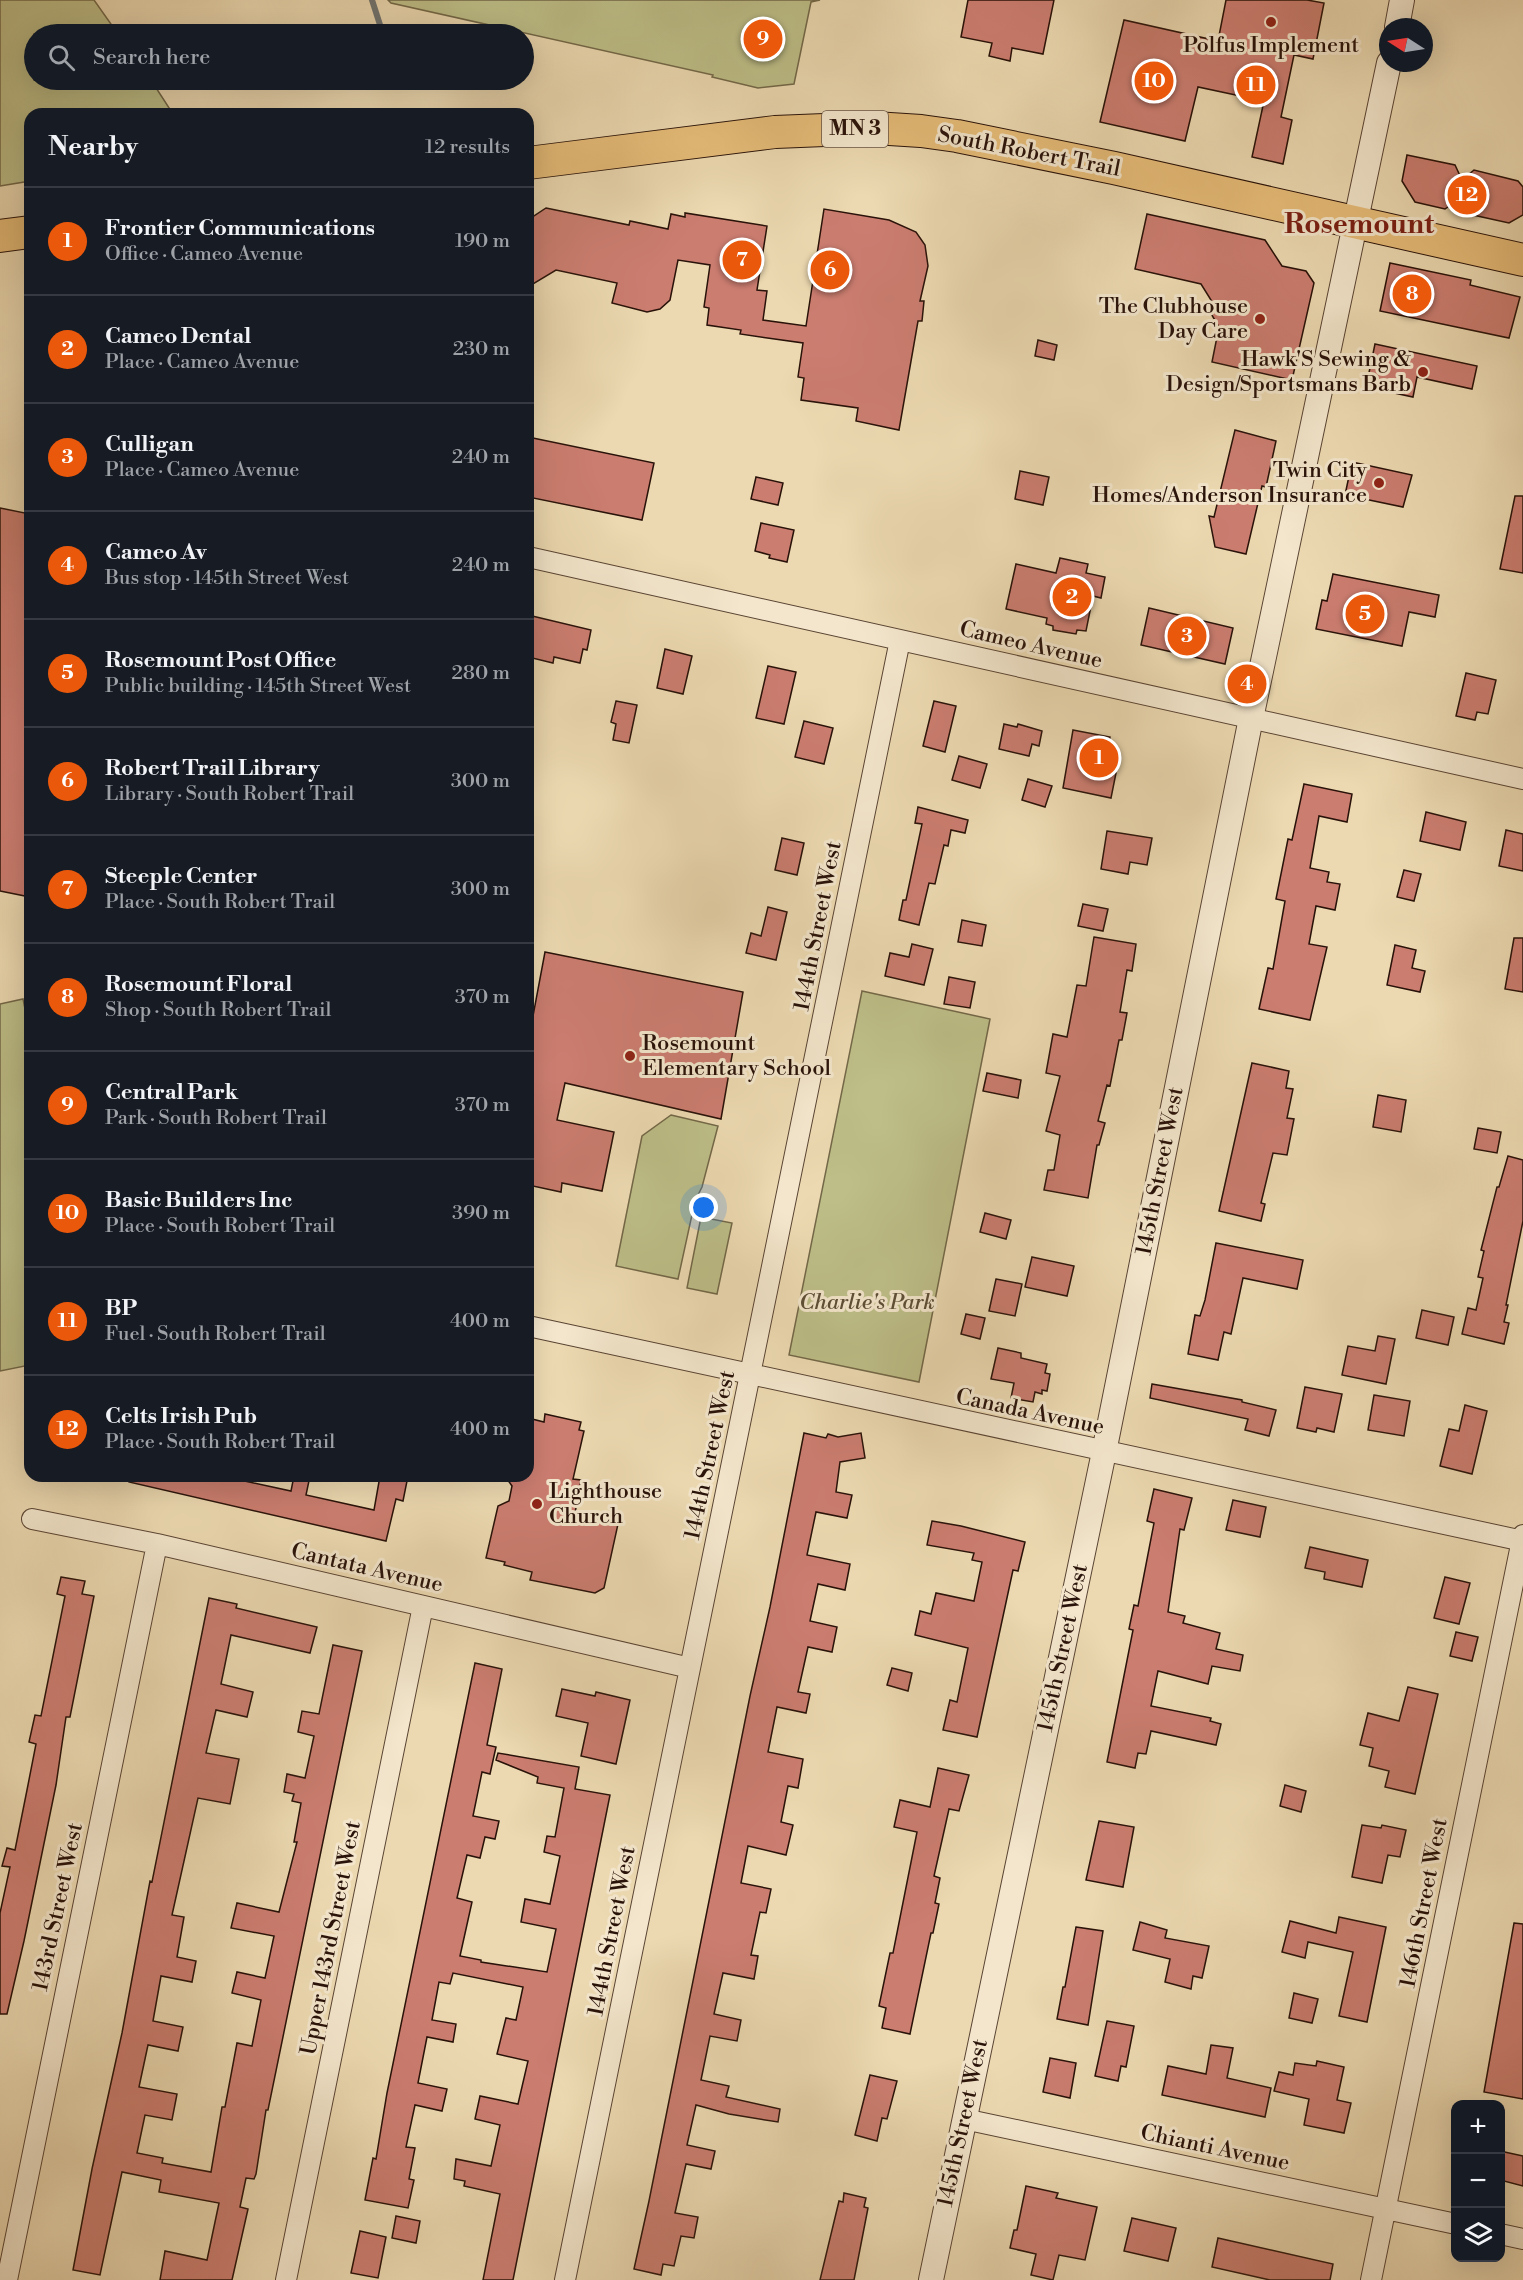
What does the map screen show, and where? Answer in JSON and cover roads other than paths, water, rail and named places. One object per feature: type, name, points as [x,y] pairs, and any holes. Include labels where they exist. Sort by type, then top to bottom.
[{"type":"main road","name":"South Robert Trail","points":[[534,162],[775,132],[874,128],[921,131],[994,143],[1523,260]]},
{"type":"main road","points":[[0,236],[24,233]]},
{"type":"street","points":[[1399,18],[1402,0]]},
{"type":"street","name":"145th Street West","points":[[931,2280],[1104,1452],[1251,719],[1387,72]]},
{"type":"street","name":"Cameo Avenue","points":[[534,558],[1523,779]]},
{"type":"street","name":"144th Street West","points":[[566,2280],[900,640]]},
{"type":"street","name":"Canada Avenue","points":[[534,1327],[1104,1452],[1523,1539]]},
{"type":"street","name":"Cantata Avenue","points":[[32,1519],[157,1544],[690,1668]]},
{"type":"street","name":"146th Street West","points":[[1371,2280],[1523,1539]]},
{"type":"street","name":"143rd Street West","points":[[7,2280],[157,1544]]},
{"type":"street","name":"Upper 143rd Street West","points":[[286,2280],[423,1606]]},
{"type":"street","name":"Chianti Avenue","points":[[964,2119],[1451,2223]]},
{"type":"street","points":[[1505,2235],[1523,2239]]},
{"type":"waterway","points":[[372,0],[380,24]]},
{"type":"place","name":"Polfus Implement","points":[[1271,22]]},
{"type":"place","name":"Central Park","points":[[763,39]]},
{"type":"place","name":"Basic Builders Inc","points":[[1154,81]]},
{"type":"place","name":"BP","points":[[1256,85]]},
{"type":"place","name":"Celts Irish Pub","points":[[1467,195]]},
{"type":"place","name":"Steeple Center","points":[[742,260]]},
{"type":"place","name":"Robert Trail Library","points":[[830,270]]},
{"type":"place","name":"Rosemount Floral","points":[[1412,294]]},
{"type":"place","name":"The Clubhouse Day Care","points":[[1260,319]]},
{"type":"place","name":"Hawk'S Sewing & Design/Sportsmans Barb","points":[[1423,372]]},
{"type":"place","name":"Twin City Homes/Anderson Insurance","points":[[1379,483]]},
{"type":"place","name":"Cameo Dental","points":[[1072,597]]},
{"type":"place","name":"Rosemount Post Office","points":[[1365,614]]},
{"type":"place","name":"Culligan","points":[[1187,636]]},
{"type":"place","name":"Cameo Av","points":[[1247,684]]},
{"type":"place","name":"Frontier Communications","points":[[1099,758]]},
{"type":"place","name":"Rosemount Elementary School","points":[[630,1056]]},
{"type":"place","name":"Lighthouse Church","points":[[537,1504]]},
{"type":"district","name":"Rosemount","points":[[1359,224]]},
{"type":"park label","name":"Charlie's Park","points":[[867,1302]]}]
